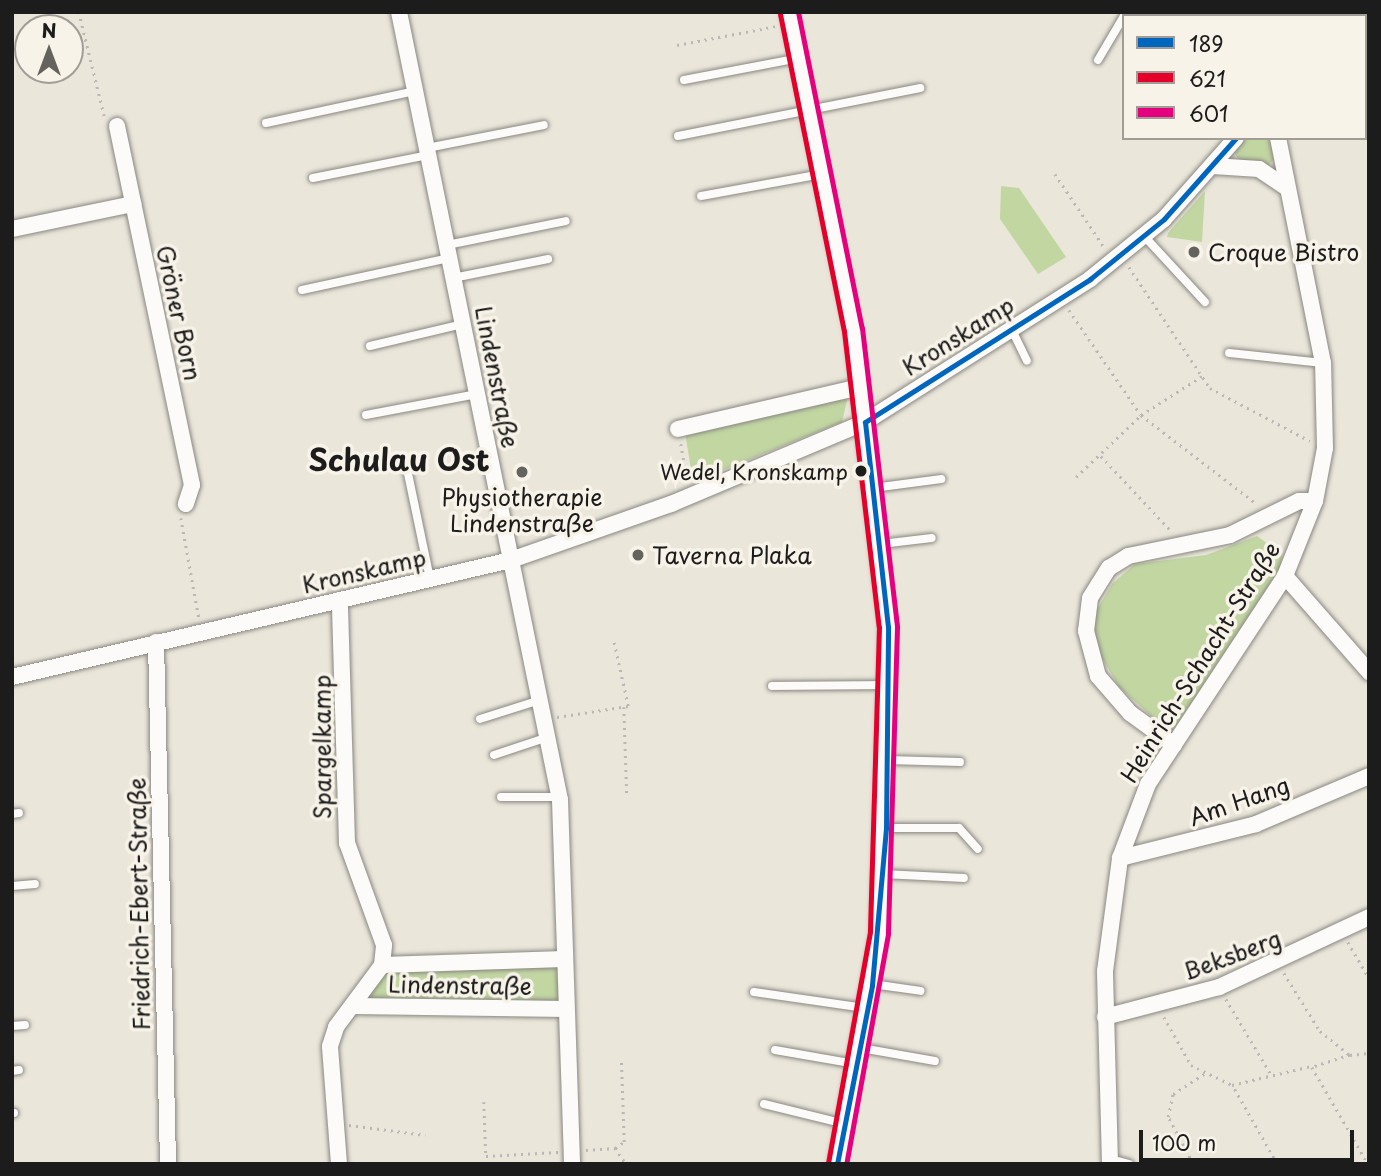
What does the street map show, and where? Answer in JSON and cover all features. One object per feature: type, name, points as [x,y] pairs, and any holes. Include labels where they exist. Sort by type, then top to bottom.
[{"type":"street","name":"Lindenstraße","points":[[400,12],[560,797],[572,1158]]},
{"type":"street","points":[[790,18],[826,173],[860,387],[881,544],[887,685],[886,828],[872,984],[837,1164]]},
{"type":"street","name":"Gröner Born","points":[[117,126],[192,485],[186,503]]},
{"type":"street","name":"Kronskamp","points":[[12,677],[511,561],[691,496],[865,422],[1062,299],[1117,258],[1144,236],[1213,166],[1234,140]]},
{"type":"street","name":"Heinrich-Schacht-Straße","points":[[1110,1162],[1105,1017],[1107,928],[1120,858],[1148,784],[1285,576],[1315,501],[1325,448],[1323,363],[1278,140]]},
{"type":"street","points":[[1213,166],[1259,169],[1287,188]]},
{"type":"street","points":[[12,229],[133,204]]},
{"type":"street","points":[[678,429],[860,387]]},
{"type":"street","points":[[1174,745],[1130,713],[1098,676],[1086,631],[1090,598],[1109,568],[1128,556],[1185,547],[1315,501]]},
{"type":"street","points":[[1285,576],[1369,672]]},
{"type":"street","name":"Spargelkamp","points":[[340,600],[346,670],[342,808],[347,843],[382,931],[382,965]]},
{"type":"street","name":"Friedrich-Ebert-Straße","points":[[156,642],[168,1164]]},
{"type":"street","name":"Am Hang","points":[[1120,858],[1256,824],[1369,776]]},
{"type":"street","name":"Beksberg","points":[[1105,1017],[1219,987],[1278,964],[1343,933],[1369,917]]},
{"type":"street","name":"Lindenstraße","points":[[382,965],[564,959]]},
{"type":"street","points":[[339,1164],[332,1122],[330,1046],[382,965]]},
{"type":"street","name":"Lindenstraße","points":[[354,1006],[566,1009]]},
{"type":"lane","points":[[1098,60],[1122,18]]},
{"type":"lane","points":[[1367,38],[1369,30]]},
{"type":"lane","points":[[684,80],[799,58]]},
{"type":"lane","points":[[678,136],[920,88]]},
{"type":"lane","points":[[265,123],[415,91]]},
{"type":"lane","points":[[313,178],[544,125]]},
{"type":"lane","points":[[701,196],[826,173]]},
{"type":"lane","points":[[302,290],[566,221]]},
{"type":"lane","points":[[1144,236],[1205,302]]},
{"type":"lane","points":[[453,278],[548,259]]},
{"type":"lane","points":[[370,346],[463,324]]},
{"type":"lane","points":[[1012,330],[1027,360]]},
{"type":"lane","points":[[1229,353],[1323,363]]},
{"type":"lane","points":[[366,415],[477,394]]},
{"type":"lane","points":[[406,464],[430,579]]},
{"type":"lane","points":[[873,488],[941,479]]},
{"type":"lane","points":[[881,544],[932,538]]},
{"type":"lane","points":[[772,686],[887,685]]},
{"type":"lane","points":[[480,719],[540,700]]},
{"type":"lane","points":[[494,755],[548,737]]},
{"type":"lane","points":[[887,760],[960,762]]},
{"type":"lane","points":[[501,797],[560,797]]},
{"type":"lane","points":[[886,828],[959,828],[978,849]]},
{"type":"lane","points":[[883,874],[964,878]]},
{"type":"lane","points":[[12,886],[34,884]]},
{"type":"lane","points":[[872,984],[921,991]]},
{"type":"lane","points":[[754,992],[868,1009]]},
{"type":"lane","points":[[12,1026],[25,1025]]},
{"type":"lane","points":[[775,1050],[935,1061]]},
{"type":"lane","points":[[764,1104],[845,1124]]},
{"type":"lane","points":[[1110,1162],[1129,1164]]},
{"type":"path","points":[[79,12],[100,116],[117,126]]},
{"type":"path","points":[[677,45],[790,18]]},
{"type":"path","points":[[1055,174],[1210,388],[1313,443]]},
{"type":"path","points":[[1062,299],[1141,415],[1270,516]]},
{"type":"path","points":[[1076,477],[1141,415],[1202,376]]},
{"type":"path","points":[[678,429],[691,496]]},
{"type":"path","points":[[1101,456],[1185,547]]},
{"type":"path","points":[[186,503],[180,522],[201,632]]},
{"type":"path","points":[[614,643],[624,707],[627,796]]},
{"type":"path","points":[[544,719],[624,707]]},
{"type":"path","points":[[1343,933],[1369,978]]},
{"type":"path","points":[[516,1008],[521,960]]},
{"type":"path","points":[[1278,964],[1320,1031],[1350,1055]]},
{"type":"path","points":[[1219,987],[1272,1076]]},
{"type":"path","points":[[1157,1005],[1191,1065],[1232,1085],[1277,1164]]},
{"type":"path","points":[[1232,1085],[1312,1067],[1350,1055],[1369,1053]]},
{"type":"path","points":[[491,1156],[572,1158],[615,1148],[624,1142],[621,1058]]},
{"type":"path","points":[[1312,1067],[1368,1164]]},
{"type":"path","points":[[1193,1164],[1168,1117],[1173,1094],[1205,1073]]},
{"type":"path","points":[[484,1102],[491,1164]]},
{"type":"path","points":[[332,1122],[425,1135]]},
{"type":"path","points":[[615,1148],[626,1164]]},
{"type":"green space","points":[[1241,140],[1270,140],[1274,159],[1267,167],[1238,159],[1233,150]]},
{"type":"green space","points":[[1001,186],[1019,188],[1066,257],[1038,274],[1000,219]]},
{"type":"green space","points":[[1205,191],[1202,242],[1167,237],[1168,233]]},
{"type":"green space","points":[[849,392],[842,422],[693,482],[685,432]]},
{"type":"green space","points":[[1257,536],[1282,554],[1281,567],[1171,734],[1119,687],[1096,648],[1094,615],[1112,584],[1135,564],[1206,555]]},
{"type":"green space","points":[[564,959],[566,1009],[354,1006],[382,965]]},
{"type":"transit line","name":"601","points":[[798,12],[862,328],[897,627],[888,934],[846,1164]]},
{"type":"transit line","name":"621","points":[[780,14],[844,331],[879,627],[870,932],[828,1162]]},
{"type":"transit line","name":"189","points":[[865,422],[1090,279],[1164,219],[1234,140]]},
{"type":"transit line","name":"189","points":[[837,1164],[872,985],[886,828],[888,627],[865,422]]},
{"type":"place","name":"Croque Bistro","points":[[1194,252]]},
{"type":"place","name":"Wedel, Kronskamp","points":[[861,471]]},
{"type":"place","name":"Physiotherapie Lindenstraße","points":[[522,472]]},
{"type":"place","name":"Taverna Plaka","points":[[638,555]]},
{"type":"district","name":"Schulau Ost","points":[[399,459]]}]
